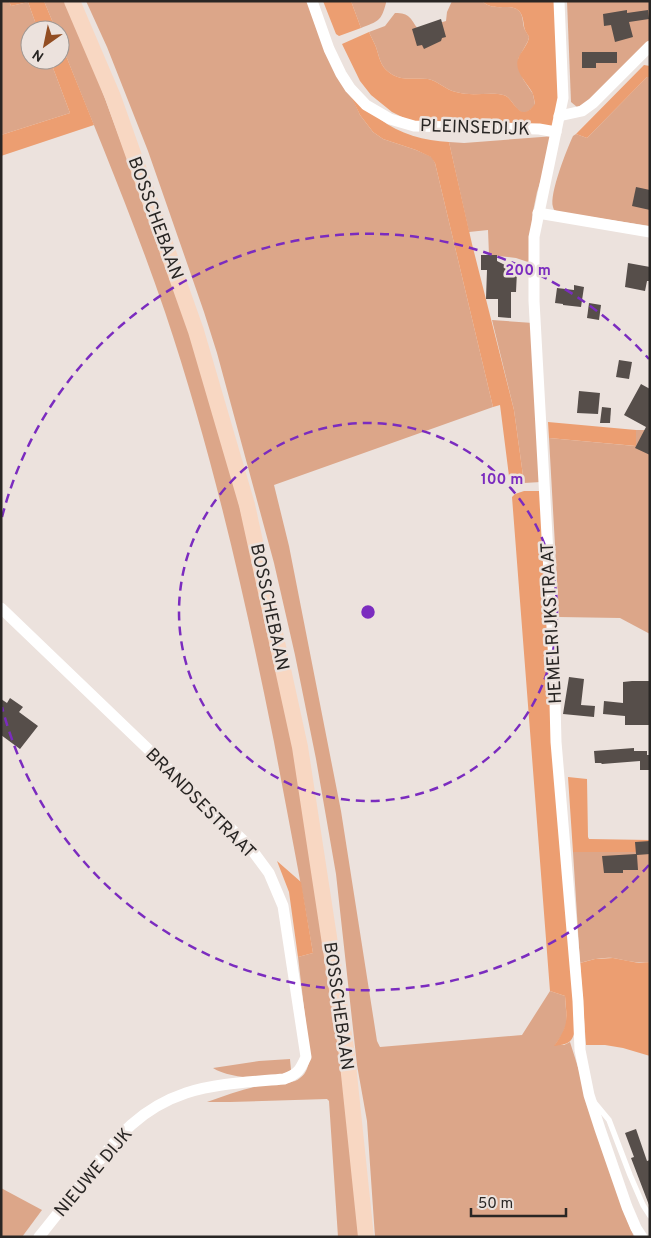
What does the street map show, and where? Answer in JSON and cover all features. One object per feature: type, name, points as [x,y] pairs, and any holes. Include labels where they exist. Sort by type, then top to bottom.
[{"type":"main road","name":"BOSSCHEBAAN","points":[[72,1],[113,97],[193,322],[247,505],[300,747],[346,1055],[366,1237]]},
{"type":"street","name":"PLEINSEDIJK","points":[[312,1],[329,49],[350,88],[366,105],[390,119],[414,126],[539,129],[556,132]]},
{"type":"street","name":"HEMELRIJKSTRAAT","points":[[559,1],[563,98],[534,237],[534,301],[554,664],[556,742],[578,1002],[580,1050],[589,1095],[600,1129],[627,1208],[642,1237]]},
{"type":"street","points":[[559,116],[582,111],[593,103],[650,46]]},
{"type":"street","points":[[538,213],[650,232]]},
{"type":"street","name":"BRANDSESTRAAT","points":[[1,608],[249,846],[269,873],[282,906],[306,1057],[301,1068],[294,1076]]},
{"type":"street","name":"NIEUWE DIJK","points":[[39,1237],[115,1140],[135,1121],[160,1104],[187,1093],[212,1087],[284,1079],[294,1076]]},
{"type":"lane","points":[[589,1095],[609,1120],[639,1197],[650,1216]]},
{"type":"shaded area","points":[[1,1],[9,1],[11,6],[28,2],[34,20],[20,20],[20,70],[54,70],[70,113],[1,135]]},
{"type":"shaded area","points":[[9,1],[44,1],[52,20],[34,20],[28,2],[11,6]]},
{"type":"shaded area","points":[[44,1],[69,1],[204,367],[280,665],[341,1060],[360,1237],[338,1237],[329,1101],[327,1099],[207,1102],[251,1088],[292,1082],[298,1080],[304,1074],[310,1058],[298,957],[313,953],[274,742],[251,633],[226,525],[198,418],[165,312],[141,244],[70,66],[70,20],[52,20]]},
{"type":"shaded area","points":[[86,1],[309,1],[360,115],[373,132],[383,139],[432,157],[435,163],[493,407],[274,485],[289,546],[341,811],[377,1041],[380,1047],[522,1035],[550,991],[565,996],[567,1023],[555,1045],[564,1045],[570,1042],[622,1207],[634,1237],[375,1237],[367,1121],[357,1065],[336,874],[316,759],[274,563],[217,353],[204,312],[148,151],[107,47]]},
{"type":"shaded area","points":[[323,1],[351,1],[361,28],[339,36],[336,34]]},
{"type":"shaded area","points":[[351,1],[386,1],[386,3],[378,20],[361,28]]},
{"type":"shaded area","points":[[452,1],[482,1],[491,6],[515,8],[521,13],[524,28],[529,37],[518,59],[523,79],[533,94],[535,105],[530,110],[521,112],[503,95],[456,92],[428,79],[397,77],[383,66],[369,32],[385,26],[395,13],[407,15],[418,29],[446,21],[447,12]]},
{"type":"shaded area","points":[[482,1],[556,1],[559,127],[424,128],[392,112],[371,95],[360,81],[342,44],[369,32],[385,69],[397,77],[428,79],[452,91],[461,93],[503,95],[522,112],[530,110],[535,104],[534,96],[522,77],[517,63],[529,37],[525,30],[522,15],[515,8],[491,6]]},
{"type":"shaded area","points":[[567,1],[650,1],[650,41],[588,103],[577,107],[571,102]]},
{"type":"shaded area","points":[[644,65],[650,66],[650,77],[647,77],[587,138],[576,134]]},
{"type":"shaded area","points":[[70,66],[94,125],[1,156],[1,135],[70,113],[54,70],[70,70]]},
{"type":"shaded area","points":[[647,77],[650,77],[650,226],[555,210],[552,201],[556,182],[573,136],[576,134],[587,138]]},
{"type":"shaded area","points":[[348,90],[380,119],[395,129],[422,138],[449,142],[472,244],[514,410],[524,483],[510,484],[500,405],[493,407],[435,163],[431,157],[383,139],[373,132],[360,115]]},
{"type":"shaded area","points":[[555,136],[537,192],[532,216],[531,263],[516,258],[489,255],[488,230],[469,232],[449,142],[464,143]]},
{"type":"shaded area","points":[[492,320],[533,323],[541,482],[524,483],[514,410]]},
{"type":"shaded area","points":[[548,422],[636,430],[636,446],[549,438]]},
{"type":"shaded area","points":[[636,430],[650,432],[650,634],[620,618],[559,617],[549,438],[635,446]]},
{"type":"shaded area","points":[[524,491],[542,491],[575,1030],[568,1043],[554,1046],[565,1028],[566,1011],[565,996],[550,991],[512,497]]},
{"type":"shaded area","points":[[568,777],[587,779],[589,839],[650,840],[650,852],[573,852]]},
{"type":"shaded area","points":[[573,852],[650,852],[650,962],[609,958],[580,963]]},
{"type":"shaded area","points":[[277,861],[301,882],[313,953],[298,957],[289,892]]},
{"type":"shaded area","points":[[613,958],[639,963],[650,962],[650,1056],[623,1048],[605,1045],[586,1045],[580,963],[595,959]]},
{"type":"shaded area","points":[[290,1059],[291,1070],[283,1074],[263,1078],[230,1075],[213,1068],[259,1061]]},
{"type":"shaded area","points":[[1,1188],[42,1210],[22,1237],[1,1237]]},
{"type":"building","points":[[627,10],[627,13],[648,10],[649,19],[629,22],[633,37],[615,42],[611,25],[604,26],[603,14]]},
{"type":"building","points":[[441,19],[446,37],[424,49],[422,45],[417,46],[412,29]]},
{"type":"building","points":[[582,52],[617,52],[617,63],[596,63],[596,68],[582,68]]},
{"type":"building","points":[[636,187],[650,190],[650,210],[632,206]]},
{"type":"building","points":[[481,255],[497,255],[497,261],[517,271],[516,292],[511,292],[511,318],[498,317],[498,299],[486,299],[487,270],[481,270]]},
{"type":"building","points":[[628,263],[650,267],[650,281],[647,281],[645,291],[625,287]]},
{"type":"building","points":[[574,285],[584,287],[581,307],[555,303],[557,288],[574,290]]},
{"type":"building","points":[[589,303],[601,305],[599,320],[587,318]]},
{"type":"building","points":[[619,360],[632,362],[629,379],[616,377]]},
{"type":"building","points":[[641,384],[650,389],[650,455],[635,448],[646,427],[624,415]]},
{"type":"building","points":[[579,391],[600,393],[598,414],[577,413]]},
{"type":"building","points":[[602,407],[611,408],[610,423],[600,423]]},
{"type":"building","points":[[569,677],[584,679],[581,705],[595,706],[594,717],[563,714]]},
{"type":"building","points":[[650,681],[650,725],[625,725],[625,716],[603,714],[604,701],[623,703],[623,682]]},
{"type":"building","points":[[10,698],[23,707],[19,712],[38,726],[20,749],[1,735],[1,699],[7,703]]},
{"type":"building","points":[[634,748],[634,751],[647,751],[647,755],[650,755],[650,770],[640,770],[640,761],[595,763],[594,751]]},
{"type":"building","points":[[650,841],[650,854],[637,855],[638,870],[623,870],[623,873],[604,873],[602,856],[636,854],[635,842]]},
{"type":"building","points":[[636,1129],[647,1161],[650,1160],[649,1205],[631,1158],[634,1157],[625,1133]]}]
